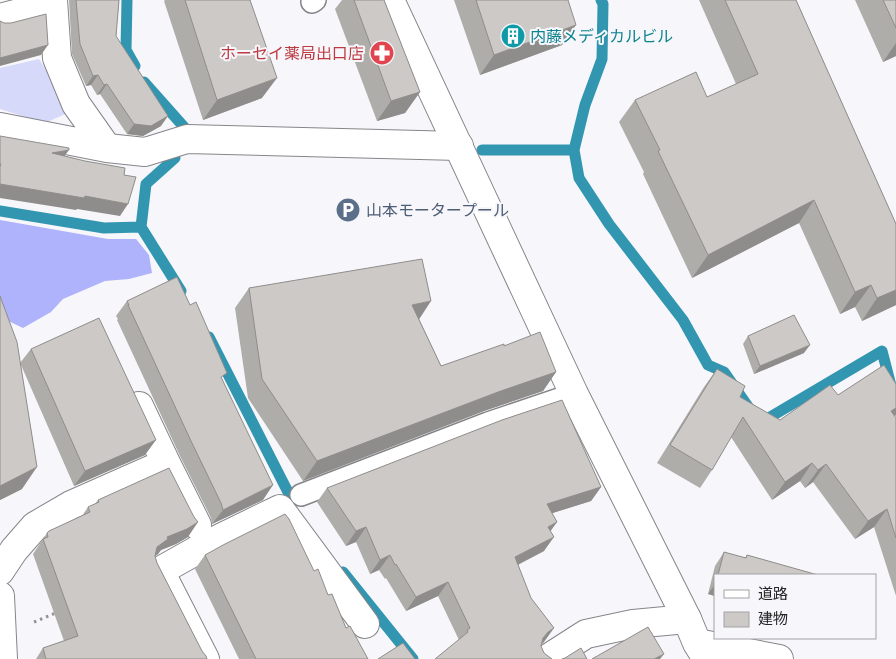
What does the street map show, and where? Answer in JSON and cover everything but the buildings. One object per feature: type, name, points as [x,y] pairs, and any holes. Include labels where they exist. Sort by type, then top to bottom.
[{"type":"street","points":[[390,0],[574,394],[697,640]]},
{"type":"street","points":[[0,18],[53,2],[57,58],[76,104],[107,148]]},
{"type":"street","points":[[0,127],[107,148],[145,152],[187,139],[459,146]]},
{"type":"street","points":[[128,382],[197,525]]},
{"type":"street","points":[[0,570],[35,526],[70,505],[166,463]]},
{"type":"street","points":[[205,659],[160,571],[208,544],[280,509],[365,624]]},
{"type":"street","points":[[0,596],[2,647]]},
{"type":"street","points":[[547,659],[586,634],[633,624],[779,659]]},
{"type":"lane","points":[[302,495],[488,423],[574,394]]},
{"type":"path","points":[[2,647],[63,610]]},
{"type":"shaded area","points":[[39,59],[72,111],[45,123],[0,109],[0,68]]},
{"type":"shaded area","points":[[0,220],[108,239],[136,239],[149,255],[152,273],[129,279],[105,281],[63,299],[51,312],[23,328],[0,317]]},
{"type":"waterway","points":[[127,0],[126,50],[135,66]]},
{"type":"waterway","points":[[601,0],[603,4],[602,59],[585,105],[574,150],[579,178],[609,224],[683,320],[708,365],[724,372],[751,411]]},
{"type":"waterway","points":[[144,82],[184,127]]},
{"type":"waterway","points":[[482,150],[574,150]]},
{"type":"waterway","points":[[0,211],[104,228],[141,227],[146,184],[175,158]]},
{"type":"waterway","points":[[141,227],[181,291]]},
{"type":"waterway","points":[[209,337],[289,494]]},
{"type":"waterway","points":[[760,423],[882,351],[896,405]]},
{"type":"waterway","points":[[343,572],[413,659]]},
{"type":"place","name":"内藤メディカルビル","points":[[513,36]]},
{"type":"place","name":"ホーセイ薬局出口店","points":[[382,53]]},
{"type":"place","name":"山本モータープール","points":[[348,210]]}]
